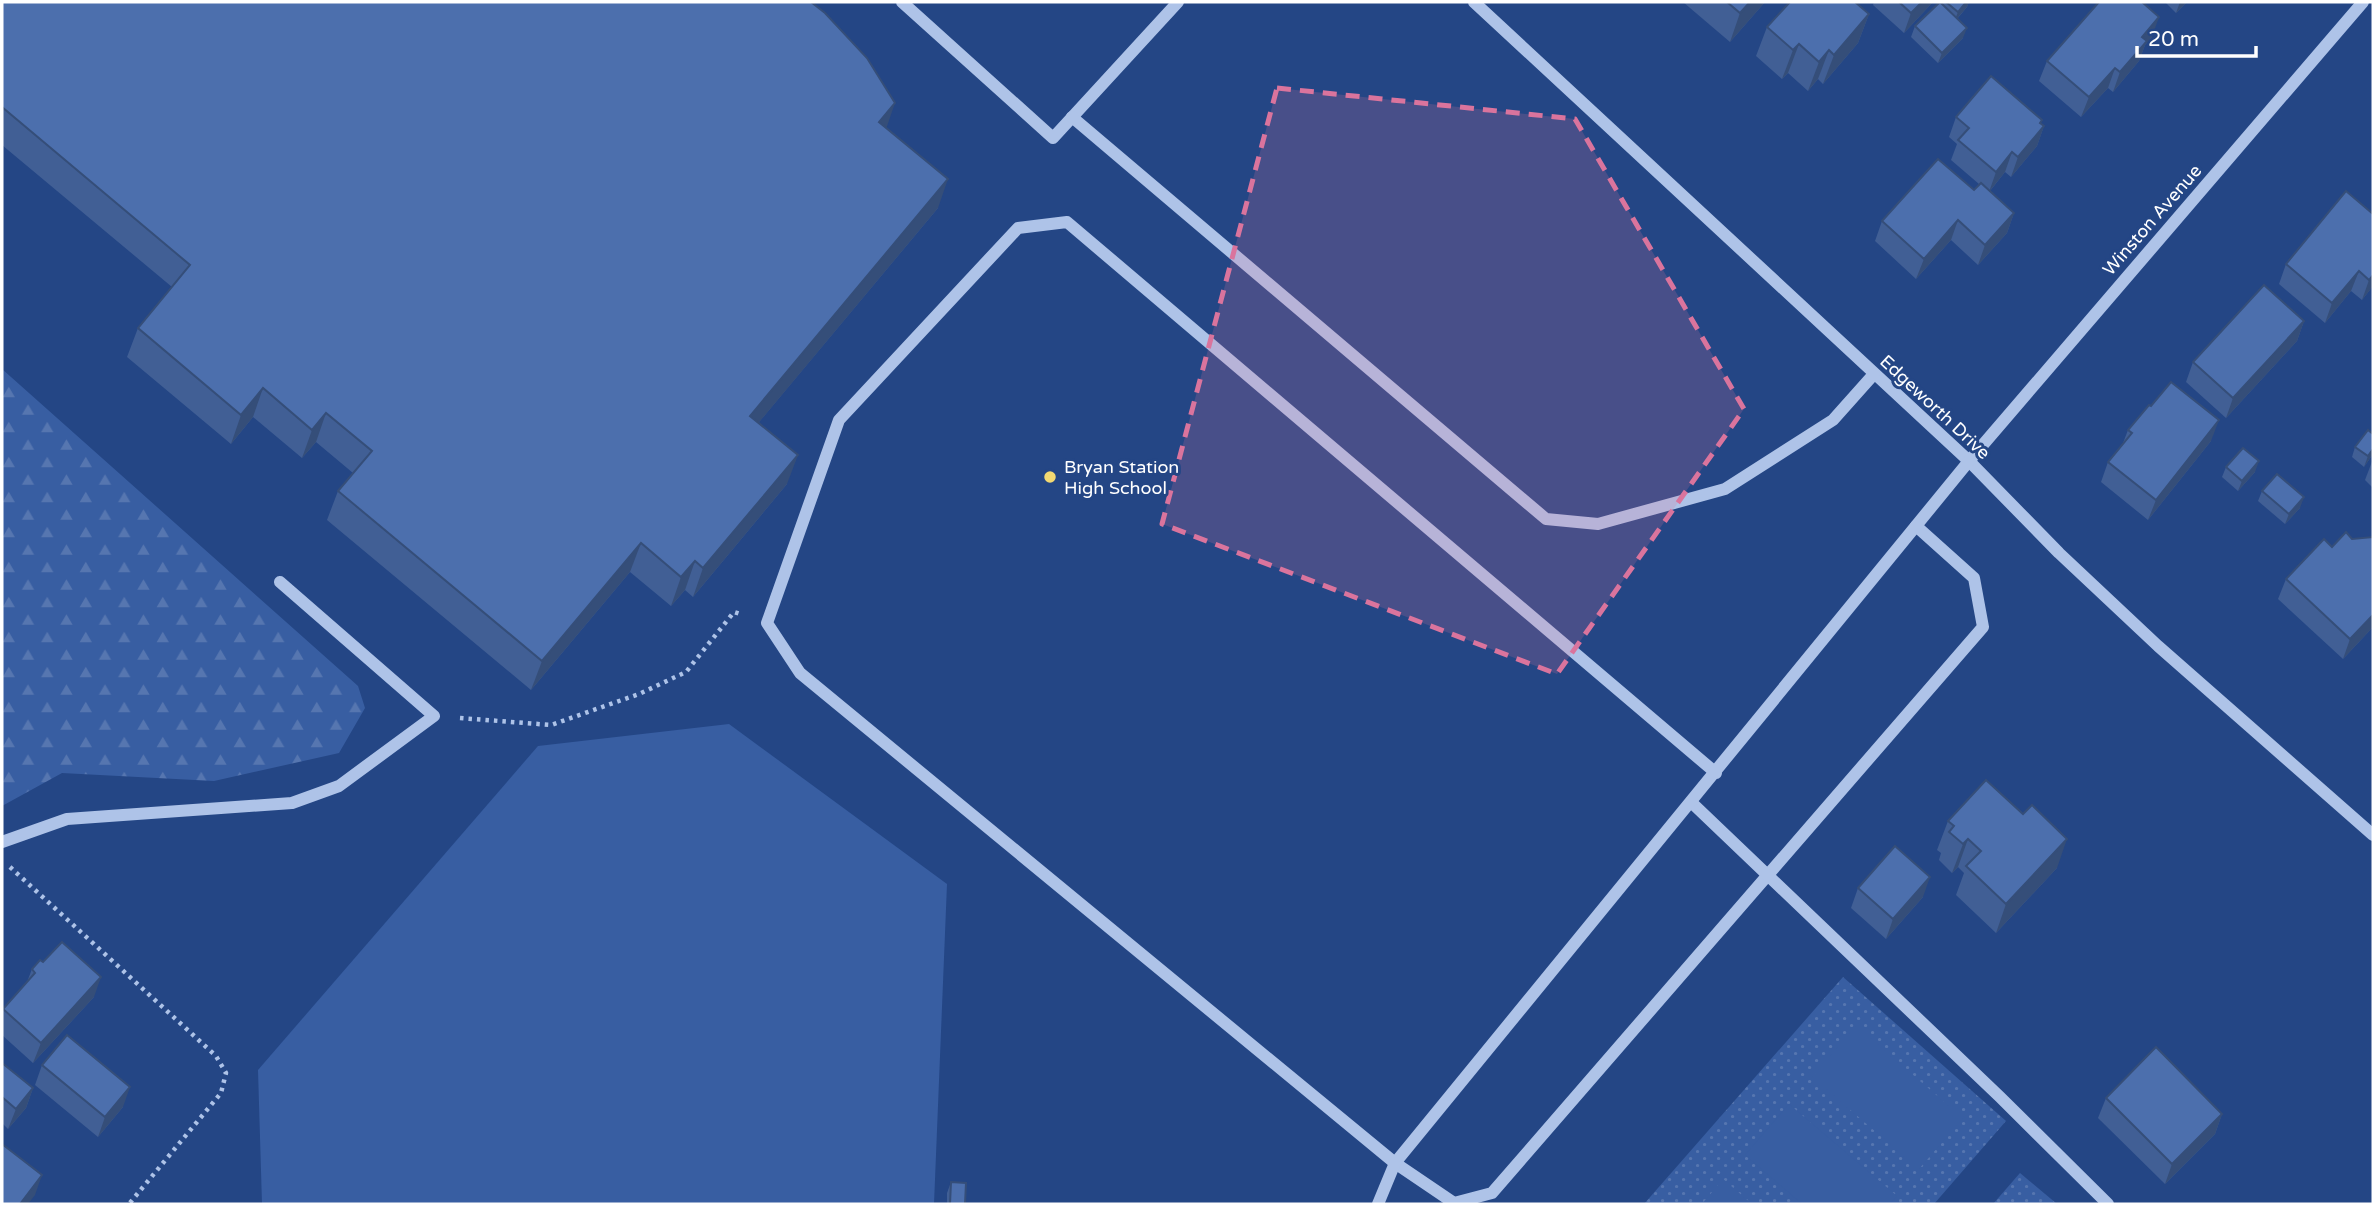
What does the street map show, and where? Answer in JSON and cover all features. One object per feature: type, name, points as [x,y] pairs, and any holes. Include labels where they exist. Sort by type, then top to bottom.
[{"type":"street","points":[[902,2],[1053,138],[1178,2]]},
{"type":"street","name":"Edgeworth Drive","points":[[1474,2],[1969,461],[2059,553],[2158,646],[2373,835]]},
{"type":"street","name":"Winston Avenue","points":[[1378,1204],[1395,1163],[1969,461],[2362,2]]},
{"type":"street","points":[[1072,117],[1546,519],[1598,524],[1725,489],[1833,420],[1874,374]]},
{"type":"street","points":[[1716,773],[1067,222],[1018,228],[839,420],[767,623],[800,673],[1395,1163],[1454,1203],[1492,1194],[1983,627],[1974,578],[1916,526]]},
{"type":"street","points":[[2,842],[67,819],[292,803],[339,786],[434,716],[280,582]]},
{"type":"street","points":[[1691,802],[1770,875],[2108,1204]]},
{"type":"path","points":[[434,716],[551,725],[639,694],[686,673],[734,612],[767,623]]},
{"type":"path","points":[[2,860],[216,1056],[226,1073],[221,1093],[129,1204]]},
{"type":"highlighted area","points":[[1277,88],[1575,119],[1744,409],[1557,674],[1162,524]]},
{"type":"green space","points":[[2,369],[358,686],[365,708],[339,753],[214,781],[62,773],[2,806]]},
{"type":"green space","points":[[729,724],[947,884],[934,1204],[262,1204],[258,1070],[538,746]]},
{"type":"green space","points":[[1843,977],[2006,1121],[1934,1204],[1644,1204]]},
{"type":"green space","points":[[1856,1026],[1963,1118],[1919,1169],[1812,1077]]},
{"type":"green space","points":[[1789,1104],[1897,1196],[1890,1204],[1802,1204],[1745,1155]]},
{"type":"green space","points":[[2020,1173],[2057,1204],[1993,1204]]},
{"type":"green space","points":[[1723,1179],[1752,1204],[1702,1204]]},
{"type":"building","points":[[2,2],[811,2],[825,13],[867,58],[895,103],[879,122],[948,179],[750,416],[798,455],[703,568],[695,561],[681,577],[641,543],[542,661],[338,491],[372,451],[326,413],[312,430],[263,388],[241,415],[138,328],[190,265],[2,107]]},
{"type":"building","points":[[1727,2],[1750,2],[1740,13]]},
{"type":"building","points":[[1790,2],[1855,2],[1869,14],[1834,55],[1829,50],[1819,62],[1799,44],[1793,50],[1767,27]]},
{"type":"building","points":[[1899,2],[1922,2],[1911,13]]},
{"type":"building","points":[[1940,2],[1967,28],[1942,53],[1915,26]]},
{"type":"building","points":[[1946,2],[1966,2],[1958,12]]},
{"type":"building","points":[[2099,2],[2142,2],[2159,17],[2142,37],[2147,41],[2120,72],[2115,68],[2089,97],[2047,61]]},
{"type":"building","points":[[1991,76],[2042,120],[2040,123],[2044,126],[2018,157],[2012,152],[1996,172],[1958,140],[1969,128],[1956,117]]},
{"type":"building","points":[[1938,159],[1974,190],[1981,183],[2014,213],[1985,245],[1958,220],[1924,259],[1882,221]]},
{"type":"building","points":[[2346,191],[2373,214],[2373,275],[2369,280],[2359,271],[2332,303],[2286,264]]},
{"type":"building","points":[[2264,285],[2304,321],[2233,398],[2193,362]]},
{"type":"building","points":[[2171,382],[2219,420],[2156,500],[2108,462],[2132,433],[2128,430]]},
{"type":"building","points":[[2368,430],[2373,434],[2373,449],[2368,456],[2355,447]]},
{"type":"building","points":[[2243,448],[2259,461],[2242,481],[2226,467]]},
{"type":"building","points":[[2277,474],[2304,497],[2289,514],[2262,491]]},
{"type":"building","points":[[2346,532],[2352,539],[2373,537],[2373,615],[2350,639],[2286,579],[2324,539],[2332,547]]},
{"type":"building","points":[[1986,780],[2023,814],[2032,805],[2067,839],[2006,904],[1966,866],[1981,851],[1968,839],[1963,844],[1949,832],[1954,826],[1948,821]]},
{"type":"building","points":[[1895,846],[1930,877],[1893,919],[1858,888]]},
{"type":"building","points":[[62,942],[101,977],[41,1043],[3,1009],[35,973],[32,969],[40,960],[43,962]]},
{"type":"building","points":[[67,1035],[130,1087],[105,1117],[42,1065]]},
{"type":"building","points":[[2156,1047],[2222,1114],[2172,1164],[2106,1098]]},
{"type":"building","points":[[2,1063],[33,1088],[16,1109],[2,1097]]},
{"type":"building","points":[[2,1144],[42,1175],[20,1204],[2,1204]]},
{"type":"building","points":[[951,1182],[966,1183],[965,1204],[950,1204]]},
{"type":"place","name":"Bryan Station High School","points":[[1050,477]]}]
